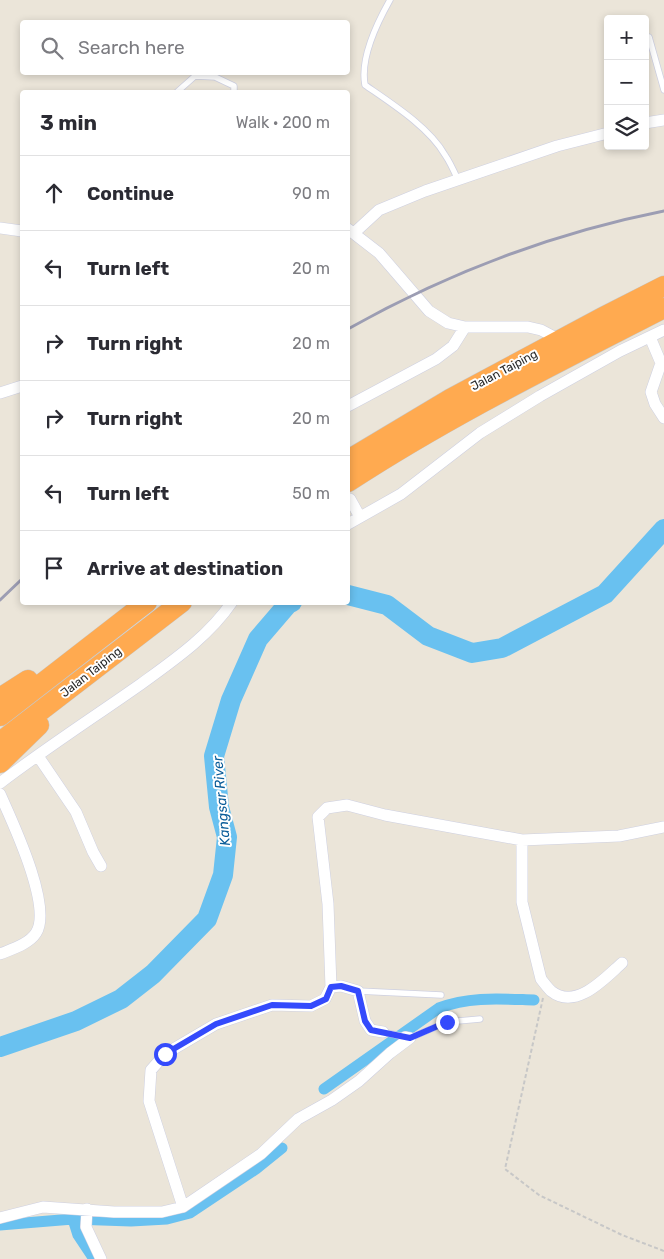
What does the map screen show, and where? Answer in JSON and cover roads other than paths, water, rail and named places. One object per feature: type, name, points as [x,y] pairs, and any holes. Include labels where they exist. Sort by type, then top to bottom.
[{"type":"highway","name":"Jalan Taiping","points":[[350,459],[450,400],[664,286]]},
{"type":"highway","name":"Jalan Taiping","points":[[350,489],[397,450],[519,383],[664,308]]},
{"type":"highway","name":"Jalan Taiping","points":[[0,716],[143,605]]},
{"type":"highway","name":"Jalan Taiping","points":[[0,742],[178,605]]},
{"type":"highway","points":[[0,698],[49,668],[82,653]]},
{"type":"highway","points":[[0,762],[40,724],[68,691]]},
{"type":"street","points":[[649,122],[664,120]]},
{"type":"street","points":[[560,340],[541,330],[528,327],[465,327],[448,323],[429,311],[379,253],[351,231],[379,210],[424,191],[557,146],[604,134]]},
{"type":"street","points":[[0,228],[20,231]]},
{"type":"street","points":[[350,405],[436,359],[453,346],[465,327]]},
{"type":"street","points":[[350,523],[401,494],[480,433],[532,400],[620,351],[664,330]]},
{"type":"street","points":[[650,337],[661,363],[651,392],[655,404],[664,418]]},
{"type":"street","points":[[0,393],[20,387]]},
{"type":"street","points":[[350,492],[360,517]]},
{"type":"street","points":[[0,783],[156,673],[205,635],[230,605]]},
{"type":"street","points":[[38,756],[79,816],[93,852],[102,866]]},
{"type":"street","points":[[0,794],[31,871],[41,917],[40,926],[34,935],[22,944],[0,954]]},
{"type":"street","points":[[183,1207],[149,1101],[152,1070],[165,1054],[216,1024],[272,1005],[311,1006],[326,999],[331,987],[328,904],[318,817],[327,808],[346,805],[385,815],[522,840],[619,836],[664,827]]},
{"type":"street","points":[[522,840],[522,902],[541,979],[552,992],[563,996],[578,996],[594,988],[622,963]]},
{"type":"street","points":[[331,987],[341,986],[358,991],[365,1021],[371,1030],[383,1032]]},
{"type":"street","points":[[0,1218],[43,1207],[87,1211],[162,1212],[183,1207],[261,1154],[298,1119],[332,1100],[359,1081],[408,1038]]},
{"type":"street","points":[[87,1211],[86,1227],[101,1259]]},
{"type":"lane","points":[[390,0],[379,20],[370,47],[363,75],[365,85],[399,109],[434,139],[445,154],[458,180]]},
{"type":"lane","points":[[649,37],[664,90]]},
{"type":"lane","points":[[179,90],[195,76],[215,77],[234,86],[234,90]]},
{"type":"lane","points":[[358,991],[441,995]]},
{"type":"lane","points":[[383,1032],[408,1038],[447,1022],[480,1019]]},
{"type":"waterway","name":"Kangsar River","points":[[350,596],[387,605],[428,636],[472,653],[502,648],[605,594],[664,529]]},
{"type":"waterway","name":"Kangsar River","points":[[0,1047],[76,1021],[121,999],[153,974],[207,919],[223,875],[227,837],[219,807],[214,756],[231,700],[258,639],[287,605]]},
{"type":"waterway","points":[[324,1089],[439,1008],[474,1000],[534,1000]]},
{"type":"waterway","points":[[0,1225],[73,1219],[131,1221],[167,1219],[190,1213],[256,1169],[282,1148]]},
{"type":"waterway","points":[[73,1219],[78,1235],[94,1259]]},
{"type":"railway","points":[[350,328],[423,290],[501,258],[582,231],[664,211]]},
{"type":"railway","points":[[0,600],[20,581]]}]
